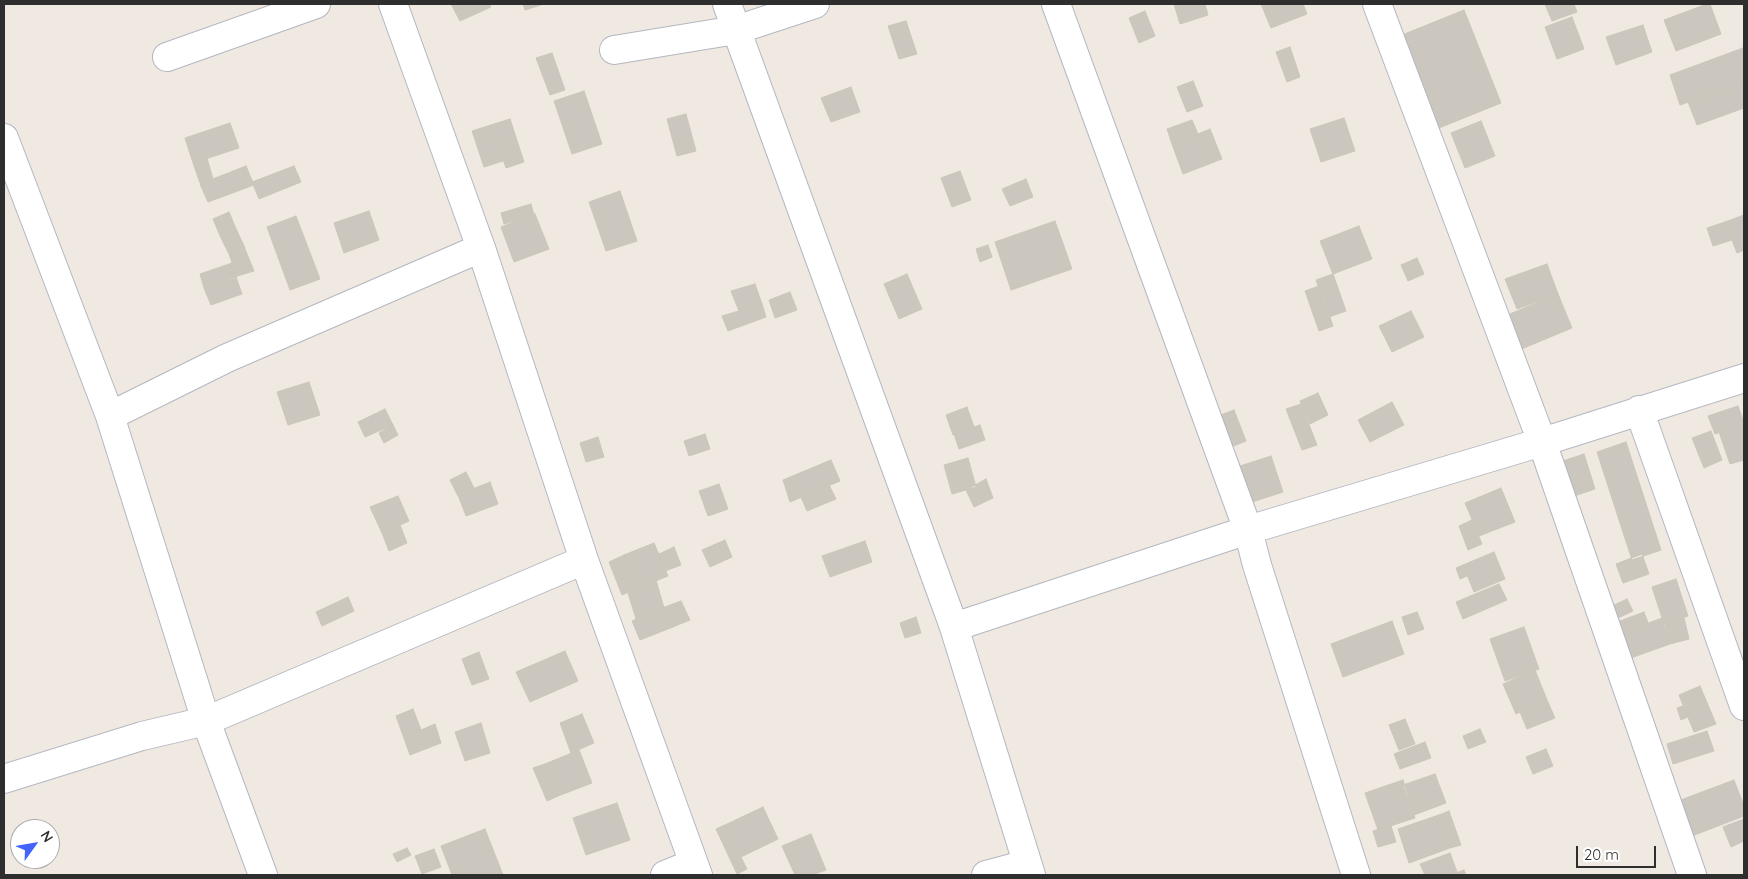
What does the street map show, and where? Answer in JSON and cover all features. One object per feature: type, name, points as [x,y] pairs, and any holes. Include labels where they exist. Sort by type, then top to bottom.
[{"type":"street","points":[[167,57],[316,4]]},
{"type":"street","points":[[393,4],[481,248],[584,560],[695,869],[665,875]]},
{"type":"street","points":[[727,4],[954,627],[1028,869],[986,875]]},
{"type":"street","points":[[614,50],[736,30],[815,4]]},
{"type":"street","points":[[1056,4],[1248,530],[1257,565],[1356,875]]},
{"type":"street","points":[[1377,4],[1542,442],[1692,875]]},
{"type":"street","points":[[4,138],[110,416],[206,721],[263,875]]},
{"type":"street","points":[[110,416],[228,358],[481,248]]},
{"type":"street","points":[[954,627],[1248,530],[1542,442],[1744,378]]},
{"type":"street","points":[[1640,410],[1744,706]]},
{"type":"street","points":[[4,779],[142,736],[206,721],[584,560]]},
{"type":"building","points":[[451,4],[489,4],[491,7],[460,21]]},
{"type":"building","points":[[523,4],[544,4],[525,10]]},
{"type":"building","points":[[1174,4],[1205,4],[1208,15],[1180,24]]},
{"type":"building","points":[[1261,4],[1303,4],[1307,14],[1271,28]]},
{"type":"building","points":[[1545,4],[1574,4],[1577,12],[1552,21]]},
{"type":"building","points":[[1710,4],[1721,34],[1676,51],[1664,20]]},
{"type":"building","points":[[1464,10],[1501,103],[1439,128],[1402,35]]},
{"type":"building","points":[[1145,11],[1155,36],[1139,43],[1129,18]]},
{"type":"building","points":[[1572,17],[1584,49],[1557,59],[1545,27]]},
{"type":"building","points":[[906,21],[917,54],[899,59],[888,26]]},
{"type":"building","points":[[1643,25],[1652,52],[1616,65],[1606,37]]},
{"type":"building","points":[[1290,47],[1300,77],[1287,82],[1276,52]]},
{"type":"building","points":[[1743,48],[1744,83],[1680,105],[1670,75]]},
{"type":"building","points":[[552,53],[565,90],[550,95],[536,58]]},
{"type":"building","points":[[1193,81],[1203,106],[1187,112],[1177,87]]},
{"type":"building","points":[[1744,83],[1744,108],[1697,125],[1688,102]]},
{"type":"building","points":[[851,87],[860,112],[831,122],[821,98]]},
{"type":"building","points":[[584,91],[602,144],[572,154],[554,101]]},
{"type":"building","points":[[686,114],[696,151],[677,156],[667,119]]},
{"type":"building","points":[[1344,118],[1355,151],[1321,162],[1310,129]]},
{"type":"building","points":[[510,119],[524,162],[506,168],[491,125]]},
{"type":"building","points":[[1192,120],[1198,134],[1172,144],[1167,129]]},
{"type":"building","points":[[1481,121],[1495,156],[1465,168],[1451,133]]},
{"type":"building","points":[[230,123],[239,148],[193,163],[185,138]]},
{"type":"building","points":[[491,125],[503,161],[484,167],[472,131]]},
{"type":"building","points":[[1210,129],[1222,159],[1209,164],[1198,134]]},
{"type":"building","points":[[1198,134],[1209,164],[1183,174],[1172,144]]},
{"type":"building","points":[[207,158],[213,179],[200,183],[193,163]]},
{"type":"building","points":[[246,166],[254,185],[208,202],[200,184]]},
{"type":"building","points":[[294,166],[301,182],[259,199],[252,182]]},
{"type":"building","points":[[960,171],[971,200],[952,207],[941,178]]},
{"type":"building","points":[[1026,179],[1033,197],[1010,206],[1002,189]]},
{"type":"building","points":[[620,191],[637,241],[606,251],[589,202]]},
{"type":"building","points":[[531,204],[534,215],[504,224],[501,213]]},
{"type":"building","points":[[369,211],[379,240],[344,253],[334,223]]},
{"type":"building","points":[[229,212],[237,231],[221,238],[213,219]]},
{"type":"building","points":[[535,214],[549,249],[514,262],[501,227]]},
{"type":"building","points":[[1744,215],[1744,250],[1737,253],[1725,222]]},
{"type":"building","points":[[296,216],[320,279],[290,290],[267,227]]},
{"type":"building","points":[[1055,221],[1072,269],[1011,290],[995,242]]},
{"type":"building","points":[[1725,222],[1732,240],[1713,246],[1707,228]]},
{"type":"building","points":[[1359,226],[1372,259],[1333,274],[1320,241]]},
{"type":"building","points":[[237,231],[245,248],[229,254],[221,238]]},
{"type":"building","points":[[988,245],[992,257],[980,262],[976,249]]},
{"type":"building","points":[[245,249],[254,271],[237,276],[229,254]]},
{"type":"building","points":[[1417,258],[1424,274],[1408,281],[1401,265]]},
{"type":"building","points":[[232,263],[237,278],[204,288],[200,274]]},
{"type":"building","points":[[1547,264],[1558,294],[1517,309],[1505,279]]},
{"type":"building","points":[[907,274],[922,309],[899,319],[884,284]]},
{"type":"building","points":[[1333,274],[1346,311],[1329,317],[1316,280]]},
{"type":"building","points":[[236,277],[242,294],[211,305],[204,288]]},
{"type":"building","points":[[755,284],[762,304],[739,311],[731,291]]},
{"type":"building","points":[[1319,286],[1333,326],[1319,331],[1305,291]]},
{"type":"building","points":[[790,292],[797,310],[775,318],[769,300]]},
{"type":"building","points":[[1558,294],[1572,328],[1519,350],[1505,316]]},
{"type":"building","points":[[762,304],[766,317],[728,331],[722,316]]},
{"type":"building","points":[[1411,311],[1424,337],[1392,352],[1379,326]]},
{"type":"building","points":[[309,382],[320,415],[288,425],[277,392]]},
{"type":"building","points":[[1318,393],[1328,415],[1310,424],[1300,401]]},
{"type":"building","points":[[1392,402],[1404,425],[1370,442],[1358,420]]},
{"type":"building","points":[[1301,404],[1317,445],[1302,450],[1286,409]]},
{"type":"building","points":[[1738,406],[1744,423],[1715,434],[1708,416]]},
{"type":"building","points":[[967,407],[974,427],[953,435],[946,415]]},
{"type":"building","points":[[385,409],[393,425],[365,437],[358,422]]},
{"type":"building","points":[[1234,410],[1246,441],[1231,447],[1218,416]]},
{"type":"building","points":[[1744,424],[1744,460],[1730,464],[1719,432]]},
{"type":"building","points":[[393,425],[398,435],[384,443],[379,433]]},
{"type":"building","points":[[980,425],[985,440],[959,449],[954,434]]},
{"type":"building","points":[[1711,431],[1722,460],[1704,468],[1692,438]]},
{"type":"building","points":[[705,434],[710,449],[689,456],[684,441]]},
{"type":"building","points":[[598,437],[604,457],[586,462],[580,443]]},
{"type":"building","points":[[1626,442],[1661,550],[1632,560],[1597,452]]},
{"type":"building","points":[[1584,454],[1595,489],[1568,498],[1557,463]]},
{"type":"building","points":[[1271,456],[1283,492],[1249,503],[1237,467]]},
{"type":"building","points":[[968,458],[976,487],[952,494],[944,465]]},
{"type":"building","points":[[831,460],[840,481],[790,502],[783,480]]},
{"type":"building","points":[[466,472],[474,488],[458,496],[450,480]]},
{"type":"building","points":[[986,479],[993,498],[974,507],[966,490]]},
{"type":"building","points":[[490,482],[498,504],[466,516],[458,495]]},
{"type":"building","points":[[719,484],[728,509],[708,516],[699,491]]},
{"type":"building","points":[[829,485],[836,499],[807,511],[801,497]]},
{"type":"building","points":[[1501,488],[1515,522],[1479,536],[1465,503]]},
{"type":"building","points":[[398,496],[409,521],[382,533],[370,507]]},
{"type":"building","points":[[1472,520],[1482,544],[1468,550],[1459,526]]},
{"type":"building","points":[[400,525],[407,543],[389,551],[382,533]]},
{"type":"building","points":[[725,540],[732,557],[710,567],[702,550]]},
{"type":"building","points":[[865,541],[872,562],[830,577],[822,556]]},
{"type":"building","points":[[654,543],[668,576],[638,588],[624,555]]},
{"type":"building","points":[[674,547],[681,565],[665,571],[659,554]]},
{"type":"building","points":[[1494,552],[1505,579],[1474,592],[1463,565]]},
{"type":"building","points":[[1642,554],[1649,574],[1623,583],[1616,564]]},
{"type":"building","points":[[624,555],[638,588],[622,595],[609,562]]},
{"type":"building","points":[[1463,565],[1467,576],[1460,579],[1456,568]]},
{"type":"building","points":[[1676,579],[1688,616],[1664,624],[1652,587]]},
{"type":"building","points":[[656,580],[664,608],[636,619],[628,593]]},
{"type":"building","points":[[1499,584],[1507,600],[1463,619],[1456,602]]},
{"type":"building","points":[[348,597],[354,611],[322,626],[316,612]]},
{"type":"building","points":[[1627,599],[1633,611],[1618,618],[1612,606]]},
{"type":"building","points":[[681,601],[690,620],[673,627],[665,607]]},
{"type":"building","points":[[665,607],[673,627],[640,640],[632,621]]},
{"type":"building","points":[[1417,612],[1424,629],[1408,635],[1402,617]]},
{"type":"building","points":[[1644,612],[1648,623],[1624,632],[1620,621]]},
{"type":"building","points":[[916,617],[921,633],[905,638],[900,623]]},
{"type":"building","points":[[1662,618],[1670,644],[1628,659],[1619,634]]},
{"type":"building","points":[[1684,618],[1689,639],[1670,644],[1665,623]]},
{"type":"building","points":[[1392,621],[1404,654],[1343,677],[1331,644]]},
{"type":"building","points":[[1524,627],[1539,669],[1505,681],[1490,639]]},
{"type":"building","points":[[565,651],[578,681],[530,702],[516,672]]},
{"type":"building","points":[[479,652],[489,679],[472,685],[462,659]]},
{"type":"building","points":[[1535,670],[1547,700],[1516,714],[1503,684]]},
{"type":"building","points":[[1700,686],[1716,724],[1694,732],[1679,695]]},
{"type":"building","points":[[1547,700],[1555,718],[1527,729],[1520,712]]},
{"type":"building","points":[[1683,706],[1688,717],[1681,720],[1677,708]]},
{"type":"building","points":[[413,709],[428,748],[410,755],[396,716]]},
{"type":"building","points":[[582,714],[594,743],[571,753],[560,723]]},
{"type":"building","points":[[1405,719],[1415,744],[1399,750],[1389,725]]},
{"type":"building","points":[[481,723],[490,753],[465,761],[455,732]]},
{"type":"building","points":[[435,724],[441,743],[428,748],[421,730]]},
{"type":"building","points":[[1480,729],[1486,742],[1468,749],[1463,736]]},
{"type":"building","points":[[1707,731],[1714,751],[1673,764],[1667,744]]},
{"type":"building","points":[[1425,742],[1431,758],[1400,769],[1394,754]]},
{"type":"building","points":[[1546,749],[1553,766],[1533,774],[1526,757]]},
{"type":"building","points":[[579,750],[592,783],[558,796],[545,764]]},
{"type":"building","points":[[545,764],[558,796],[547,801],[533,768]]},
{"type":"building","points":[[1435,774],[1446,803],[1414,815],[1403,785]]},
{"type":"building","points":[[1403,780],[1415,818],[1378,830],[1365,793]]},
{"type":"building","points":[[1734,780],[1744,806],[1744,816],[1692,836],[1678,801]]},
{"type":"building","points":[[617,803],[630,840],[586,855],[573,818]]},
{"type":"building","points":[[763,807],[778,839],[741,857],[725,825]]},
{"type":"building","points":[[1449,811],[1461,845],[1450,848],[1439,815]]},
{"type":"building","points":[[1439,815],[1450,848],[1409,863],[1398,829]]},
{"type":"building","points":[[1744,819],[1744,841],[1731,847],[1723,827]]},
{"type":"building","points":[[725,825],[747,869],[737,874],[716,829]]},
{"type":"building","points":[[1391,826],[1396,842],[1378,847],[1373,831]]},
{"type":"building","points":[[485,829],[503,875],[452,875],[441,846]]},
{"type":"building","points":[[811,834],[826,870],[812,875],[795,875],[782,846]]},
{"type":"building","points":[[407,848],[411,855],[397,862],[393,854]]},
{"type":"building","points":[[434,849],[441,867],[422,874],[415,856]]},
{"type":"building","points":[[1450,853],[1457,872],[1449,875],[1425,875],[1420,864]]},
{"type":"building","points":[[1464,870],[1466,875],[1450,875]]}]
